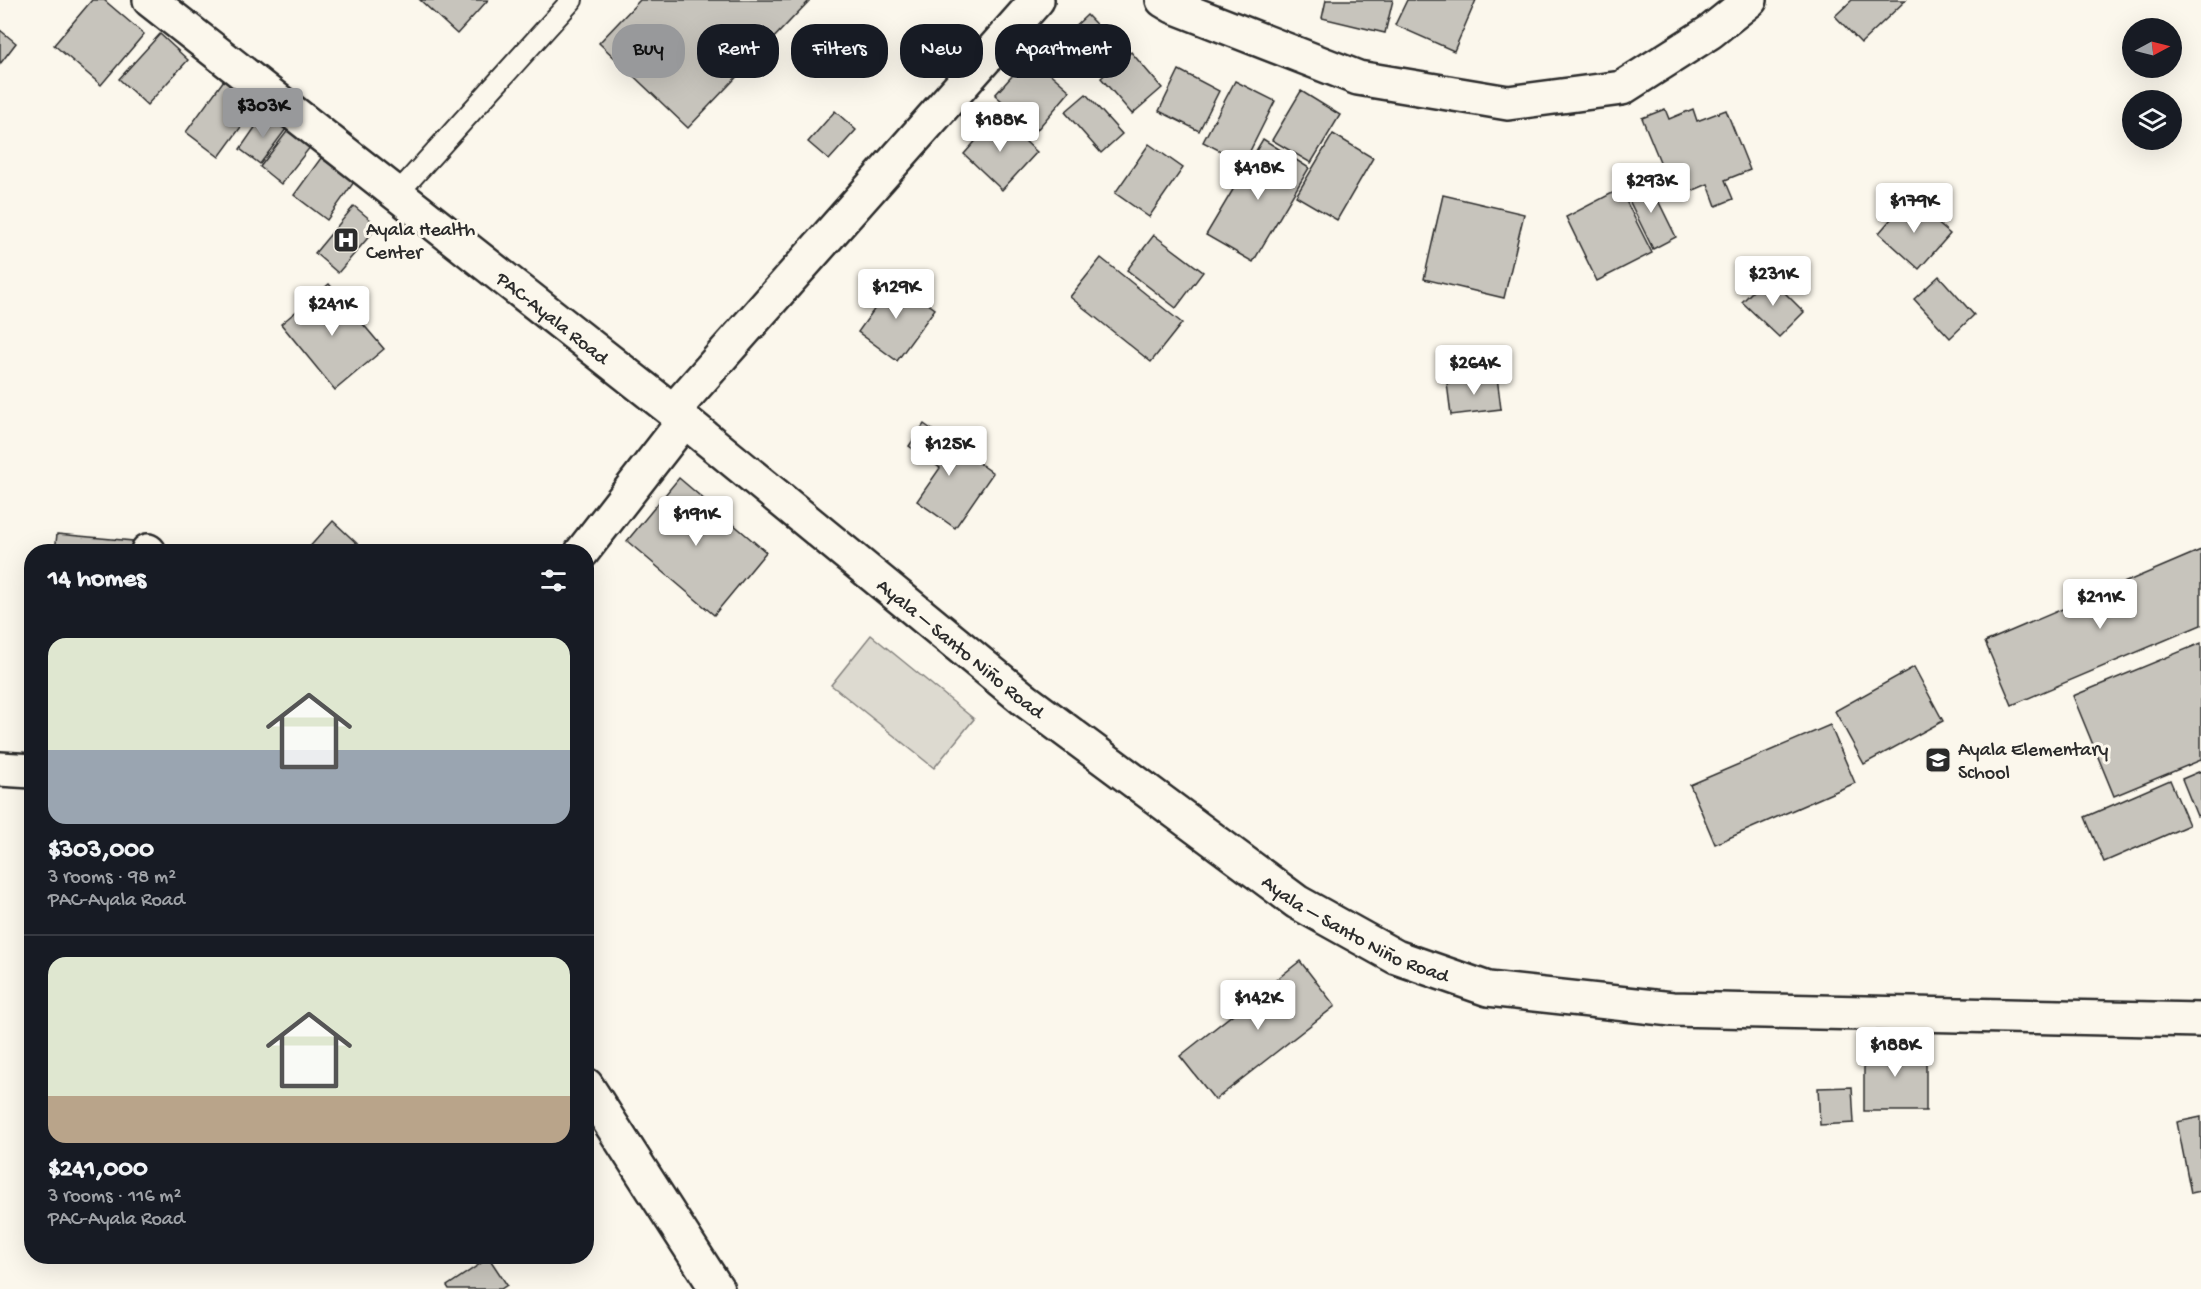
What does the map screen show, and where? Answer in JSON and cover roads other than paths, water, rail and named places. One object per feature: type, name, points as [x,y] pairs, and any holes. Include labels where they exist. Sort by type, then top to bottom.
[{"type":"street","name":"PAC-Ayala Road","points":[[150,0],[678,416]]},
{"type":"street","points":[[588,544],[678,416],[1037,0]]},
{"type":"street","points":[[1163,0],[1173,6],[1358,78],[1508,103],[1622,88],[1710,32],[1750,0]]},
{"type":"street","name":"Ayala – Santo Niño Road","points":[[678,416],[1025,700],[1297,902],[1396,957],[1488,989],[1672,1009],[2201,1020]]},
{"type":"street","points":[[0,769],[24,770]]},
{"type":"street","points":[[594,1097],[717,1289]]},
{"type":"lane","points":[[397,194],[572,0]]},
{"type":"place","name":"Ayala Health Center","points":[[346,240]]},
{"type":"place","name":"Ayala Elementary School","points":[[1938,760]]}]
